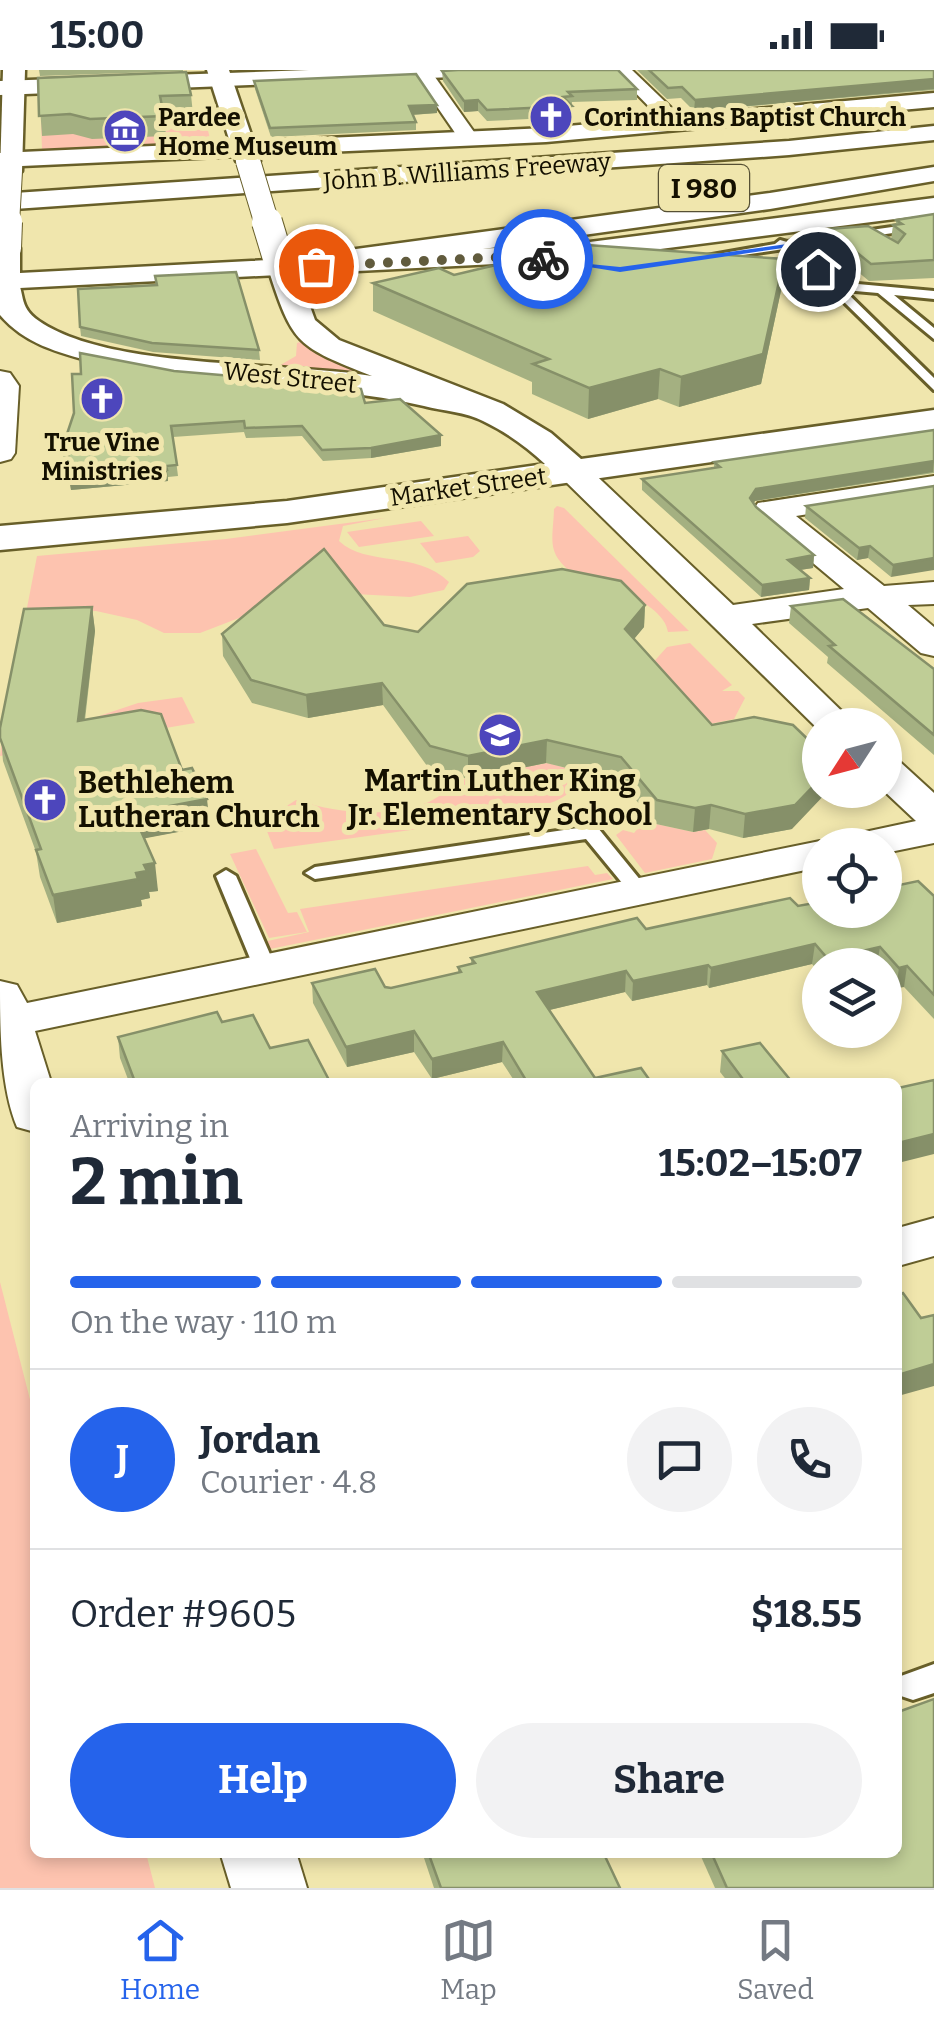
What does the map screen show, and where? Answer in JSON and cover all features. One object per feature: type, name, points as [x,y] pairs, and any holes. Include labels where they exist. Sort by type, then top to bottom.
[{"type":"main road","points":[[478,70],[9,82],[2,293],[752,204],[934,174]]},
{"type":"main road","points":[[219,75],[301,324],[328,347],[347,356],[492,410],[564,462]]},
{"type":"main road","points":[[4,167],[247,155],[676,123],[854,96],[934,100]]},
{"type":"main road","points":[[247,155],[575,142],[934,118]]},
{"type":"main road","name":"John B. Williams Freeway","points":[[0,202],[634,159],[934,134]]},
{"type":"main road","points":[[4,167],[634,159]]},
{"type":"main road","name":"I 980","points":[[655,191],[821,178],[934,162]]},
{"type":"main road","points":[[279,261],[527,256],[773,236],[934,206]]},
{"type":"main road","name":"John B. Williams Freeway","points":[[2,235],[299,212],[246,219]]},
{"type":"main road","points":[[2,235],[34,232]]},
{"type":"main road","name":"West Street","points":[[2,293],[46,336],[87,352],[198,368],[353,382],[492,410]]},
{"type":"main road","points":[[198,368],[278,360],[286,355],[287,342],[301,324]]},
{"type":"main road","name":"Market Street","points":[[0,538],[238,518],[934,401]]},
{"type":"main road","name":"Market Street","points":[[0,518],[225,499],[934,420]]},
{"type":"street","points":[[622,70],[676,123]]},
{"type":"street","points":[[422,71],[469,139]]},
{"type":"street","points":[[0,379],[5,386],[0,453]]},
{"type":"street","points":[[564,462],[818,708]]},
{"type":"street","points":[[934,485],[769,510],[934,645]]},
{"type":"street","points":[[722,618],[934,594]]},
{"type":"street","points":[[902,786],[934,816]]},
{"type":"street","points":[[902,837],[934,830]]},
{"type":"street","points":[[30,1098],[4,1008],[265,968],[802,858]]},
{"type":"street","points":[[902,1246],[934,1237]]},
{"type":"street","points":[[260,1858],[269,1888]]},
{"type":"lane","points":[[674,262],[773,236],[934,224]]},
{"type":"lane","points":[[864,232],[879,242]]},
{"type":"lane","points":[[773,236],[801,254],[834,284],[934,386]]},
{"type":"lane","points":[[527,256],[578,266]]},
{"type":"lane","points":[[834,284],[934,295]]},
{"type":"lane","points":[[883,291],[934,335]]},
{"type":"lane","points":[[315,873],[591,832],[639,891]]},
{"type":"lane","points":[[226,876],[265,968]]},
{"type":"shaded area","name":"Pardee Home Museum","points":[[204,114],[211,143],[42,150],[41,120]]},
{"type":"shaded area","points":[[303,341],[369,374],[277,367],[296,356],[297,343]]},
{"type":"shaded area","points":[[557,506],[564,508],[689,631],[668,632],[664,621],[643,602],[563,565],[553,545]]},
{"type":"shaded area","points":[[385,518],[343,526],[339,541],[363,554],[436,572],[449,582],[444,590],[410,597],[355,594],[252,613],[200,633],[164,633],[137,620],[96,611],[26,613],[37,556],[226,539]]},
{"type":"shaded area","points":[[421,521],[434,536],[359,547],[347,532]]},
{"type":"shaded area","points":[[468,536],[480,551],[473,557],[436,563],[420,543]]},
{"type":"shaded area","points":[[690,643],[732,685],[722,691],[738,691],[745,698],[734,719],[705,725],[650,666],[667,647]]},
{"type":"shaded area","points":[[182,697],[195,723],[0,756],[4,725],[87,720],[138,703]]},
{"type":"shaded area","points":[[547,763],[590,774],[581,786],[558,800],[519,815],[274,849],[263,821],[296,800],[362,812],[397,811],[429,802],[467,778]]},
{"type":"shaded area","points":[[656,824],[693,832],[705,830],[717,843],[712,859],[645,873],[616,835]]},
{"type":"shaded area","points":[[256,849],[288,913],[297,912],[307,932],[269,938],[230,854]]},
{"type":"shaded area","points":[[588,866],[595,875],[607,873],[613,879],[270,949],[263,942],[309,932],[300,909]]},
{"type":"shaded area","points":[[0,1282],[30,1399],[30,1858],[147,1858],[155,1888],[0,1888]]},
{"type":"building","points":[[618,70],[637,89],[568,92],[572,96],[563,97],[572,106],[487,110],[478,100],[464,101],[442,71]]},
{"type":"building","points":[[649,70],[934,70],[934,79],[695,100],[682,87],[668,88]]},
{"type":"building","points":[[186,72],[191,95],[160,96],[164,116],[39,116],[38,78]]},
{"type":"building","points":[[416,74],[437,105],[409,106],[416,122],[270,128],[254,81]]},
{"type":"building","points":[[934,214],[934,260],[871,264],[828,229],[868,226],[898,243],[905,234],[893,225],[902,224],[896,220]]},
{"type":"building","points":[[573,244],[784,259],[763,354],[681,377],[660,369],[589,388],[533,364],[549,359],[373,283],[439,268],[454,275],[521,259],[552,271]]},
{"type":"building","points":[[236,272],[259,350],[152,343],[80,327],[78,289],[157,285],[155,276]]},
{"type":"building","points":[[80,353],[174,371],[361,389],[365,403],[400,399],[441,435],[371,448],[322,450],[302,426],[245,428],[244,421],[171,426],[177,465],[166,466],[167,470],[69,479],[68,448],[62,449],[74,413],[72,374],[81,374]]},
{"type":"building","points":[[934,430],[934,461],[756,489],[750,498],[756,507],[814,555],[788,560],[810,578],[762,585],[642,479],[720,467],[714,462]]},
{"type":"building","points":[[934,486],[934,558],[893,565],[870,546],[859,548],[806,506]]},
{"type":"building","points":[[324,549],[384,625],[418,632],[467,584],[562,569],[621,581],[645,605],[625,629],[712,725],[754,717],[793,725],[802,734],[802,798],[795,805],[745,814],[711,805],[695,808],[657,800],[621,757],[547,740],[468,756],[430,746],[382,683],[306,695],[251,680],[222,634]]},
{"type":"building","points":[[843,599],[934,669],[934,735],[829,646],[835,645],[791,606]]},
{"type":"building","points":[[92,607],[78,721],[141,710],[161,714],[182,770],[192,768],[207,799],[133,813],[155,863],[144,865],[147,871],[136,873],[138,879],[53,895],[36,850],[41,849],[0,738],[0,728],[24,609]]},
{"type":"building","points":[[918,881],[934,896],[934,995],[907,966],[902,967],[902,948],[818,948],[815,944],[633,981],[626,971],[537,992],[595,1078],[525,1078],[503,1042],[432,1059],[414,1031],[346,1047],[312,983],[375,969],[385,987],[391,988],[461,972],[458,967],[475,963],[471,958],[637,918],[646,929],[790,898],[802,905],[802,928],[902,928],[902,884]]},
{"type":"building","points":[[217,1012],[222,1022],[253,1015],[270,1048],[308,1040],[328,1078],[133,1078],[118,1037]]},
{"type":"building","points":[[760,1043],[789,1078],[742,1078],[722,1051]]},
{"type":"building","points":[[641,1068],[648,1078],[595,1078]]},
{"type":"building","points":[[934,1080],[934,1134],[902,1142],[902,1087]]},
{"type":"building","points":[[902,1293],[921,1318],[934,1315],[934,1364],[902,1374]]},
{"type":"building","points":[[934,1699],[934,1888],[727,1888],[714,1858],[902,1858],[902,1711]]},
{"type":"building","points":[[430,1858],[606,1858],[620,1888],[441,1888]]},
{"type":"way so far","points":[[316,266],[527,256],[543,259]]},
{"type":"place","name":"Corinthians Baptist Church","points":[[551,117]]},
{"type":"place","name":"Pardee Home Museum","points":[[125,131]]},
{"type":"place","name":"True Vine Ministries","points":[[102,399]]},
{"type":"place","name":"Martin Luther King Jr. Elementary School","points":[[500,735]]},
{"type":"place","name":"Bethlehem Lutheran Church","points":[[45,800]]},
{"type":"route","points":[[543,259],[620,270],[784,246],[818,269]]}]
